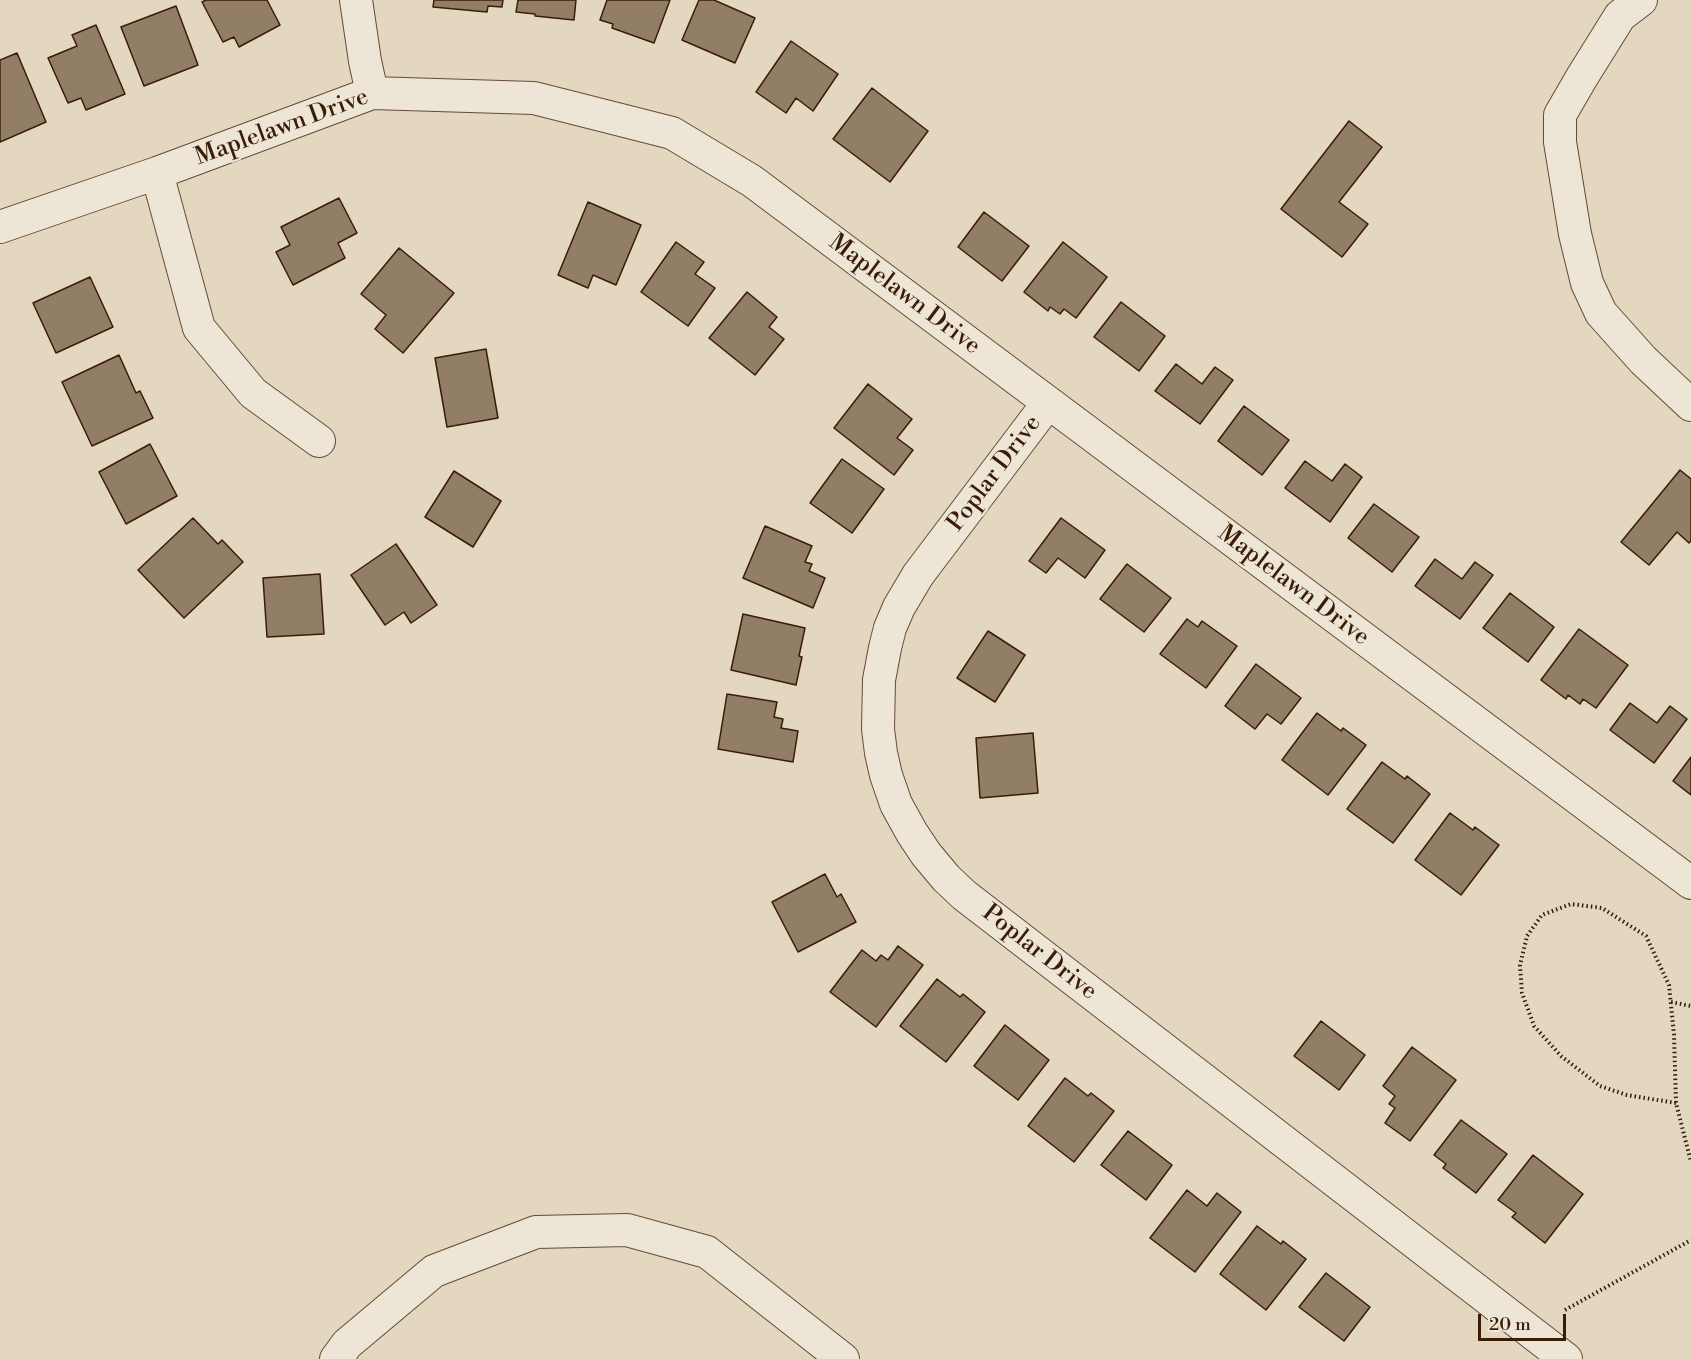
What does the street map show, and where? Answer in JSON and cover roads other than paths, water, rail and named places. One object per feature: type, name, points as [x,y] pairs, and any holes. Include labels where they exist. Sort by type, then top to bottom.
[{"type":"street","points":[[356,0],[372,93]]},
{"type":"street","points":[[1641,0],[1620,16],[1582,77],[1560,116],[1560,142],[1575,234],[1587,283],[1601,313],[1643,360],[1691,405]]},
{"type":"street","name":"Maplelawn Drive","points":[[0,227],[157,173],[372,93],[534,98],[672,133],[752,181],[1691,883]]},
{"type":"street","points":[[157,173],[199,328],[253,393],[319,441]]},
{"type":"street","name":"Poplar Drive","points":[[1048,403],[918,575],[899,607],[890,628],[879,680],[877,707],[881,753],[896,804],[926,854],[964,895],[1566,1359]]},
{"type":"street","points":[[336,1359],[347,1344],[434,1271],[536,1232],[627,1230],[707,1252],[843,1359]]}]
